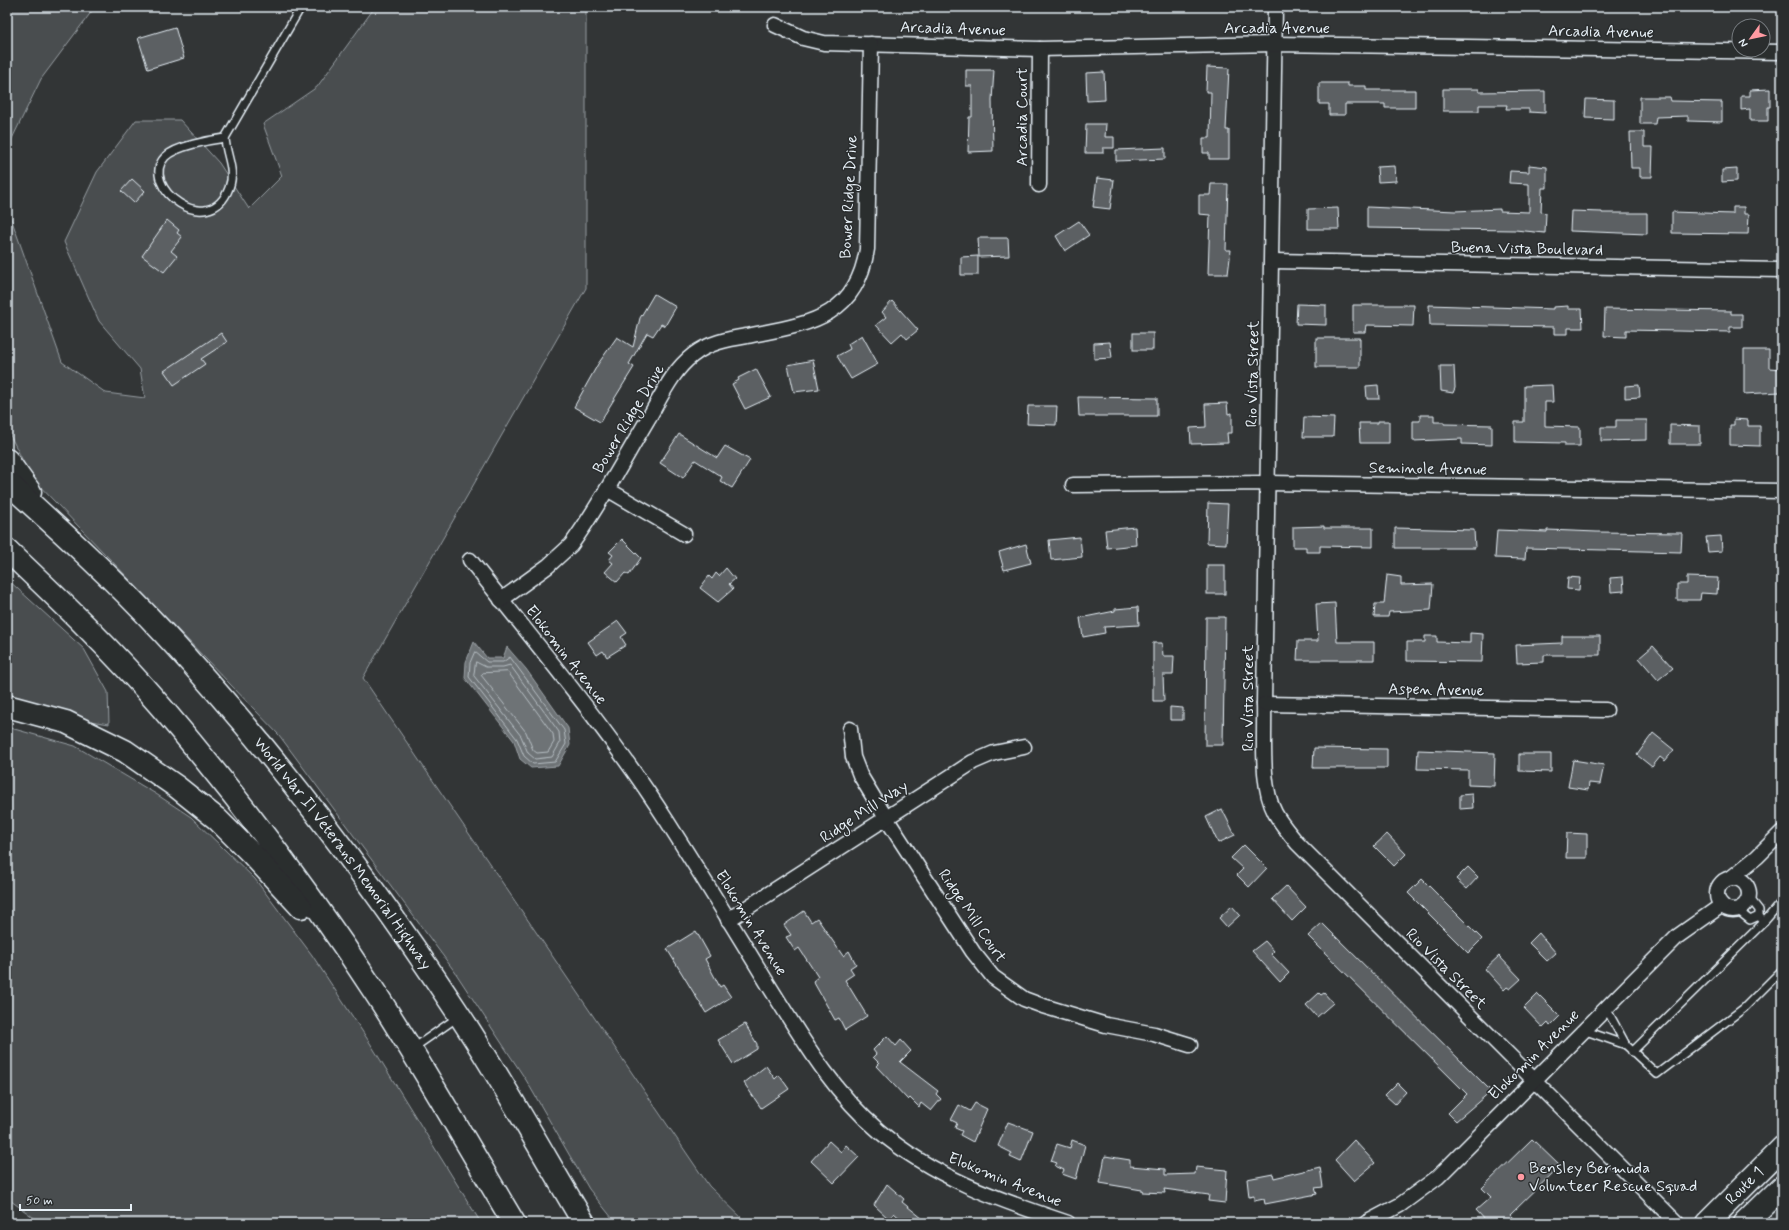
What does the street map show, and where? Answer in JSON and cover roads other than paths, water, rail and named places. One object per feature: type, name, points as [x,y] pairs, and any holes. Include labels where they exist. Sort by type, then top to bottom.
[{"type":"main road","points":[[7,460],[52,522]]},
{"type":"main road","points":[[7,482],[52,522]]},
{"type":"main road","name":"World War II Veterans Memorial Highway","points":[[52,522],[160,629],[239,718],[344,850],[460,1016],[584,1223]]},
{"type":"main road","points":[[7,550],[107,647],[161,707],[233,796],[332,930],[411,1050],[514,1223]]},
{"type":"main road","points":[[7,706],[66,722],[132,756],[177,787],[217,819],[252,854],[298,906],[332,930]]},
{"type":"main road","name":"Route 1","points":[[1707,1223],[1782,1148]]},
{"type":"main road","points":[[555,1173],[597,1223]]},
{"type":"main road","name":"Route 1","points":[[1745,1223],[1782,1187]]},
{"type":"street","name":"Rio Vista Street","points":[[1275,7],[1264,704],[1266,776],[1269,795],[1275,812],[1285,828],[1303,849],[1677,1223]]},
{"type":"street","name":"Arcadia Avenue","points":[[775,25],[814,42],[1040,49],[1275,44],[1782,52]]},
{"type":"street","name":"Bower Ridge Drive","points":[[501,600],[548,566],[571,545],[607,488],[671,380],[693,355],[707,347],[721,342],[807,324],[822,317],[837,307],[849,295],[864,264],[867,249],[872,44]]},
{"type":"street","name":"Arcadia Court","points":[[1039,185],[1040,49]]},
{"type":"street","name":"Buena Vista Boulevard","points":[[1272,261],[1782,270]]},
{"type":"street","name":"Seminole Avenue","points":[[1073,485],[1268,483],[1782,491]]},
{"type":"street","points":[[607,488],[684,534]]},
{"type":"street","name":"Elokomin Avenue","points":[[470,560],[632,771],[665,819],[828,1078],[856,1110],[878,1130],[920,1162],[961,1184],[1068,1223]]},
{"type":"street","name":"Aspen Avenue","points":[[1264,704],[1606,710]]},
{"type":"street","name":"Ridge Mill Court","points":[[850,729],[856,766],[886,818],[981,964],[1005,987],[1024,999],[1043,1006],[1106,1025],[1154,1034],[1190,1045]]},
{"type":"street","name":"Ridge Mill Way","points":[[728,920],[973,762],[994,752],[1024,747]]},
{"type":"street","points":[[1757,857],[1747,890],[1745,904],[1736,909],[1731,909],[1722,905],[1718,896],[1718,891],[1723,882],[1731,878],[1757,857],[1782,832]]},
{"type":"street","points":[[1731,878],[1738,879],[1747,890]]},
{"type":"street","name":"Elokomin Avenue","points":[[1366,1223],[1400,1205],[1438,1178],[1533,1080],[1678,936],[1722,905]]},
{"type":"lane","points":[[225,138],[193,144],[165,157],[159,169],[159,178],[166,191],[173,199],[184,207],[203,210],[214,207],[223,200],[229,189],[232,178],[232,166],[226,148],[225,138],[301,7]]},
{"type":"lane","points":[[1747,890],[1759,910],[1762,919]]},
{"type":"lane","points":[[1632,1052],[1762,919],[1782,901]]},
{"type":"lane","points":[[1736,909],[1750,920],[1762,919]]},
{"type":"lane","points":[[1606,1008],[1626,1045],[1657,1074],[1744,1008],[1782,970]]},
{"type":"lane","points":[[411,1050],[460,1016]]},
{"type":"lane","points":[[1583,1030],[1626,1045]]},
{"type":"water","points":[[474,642],[487,658],[503,658],[507,647],[526,669],[568,728],[570,745],[558,766],[531,768],[520,759],[514,741],[465,678],[466,662]]},
{"type":"place","name":"Bensley Bermuda Volunteer Rescue Squad","points":[[1521,1177]]}]
